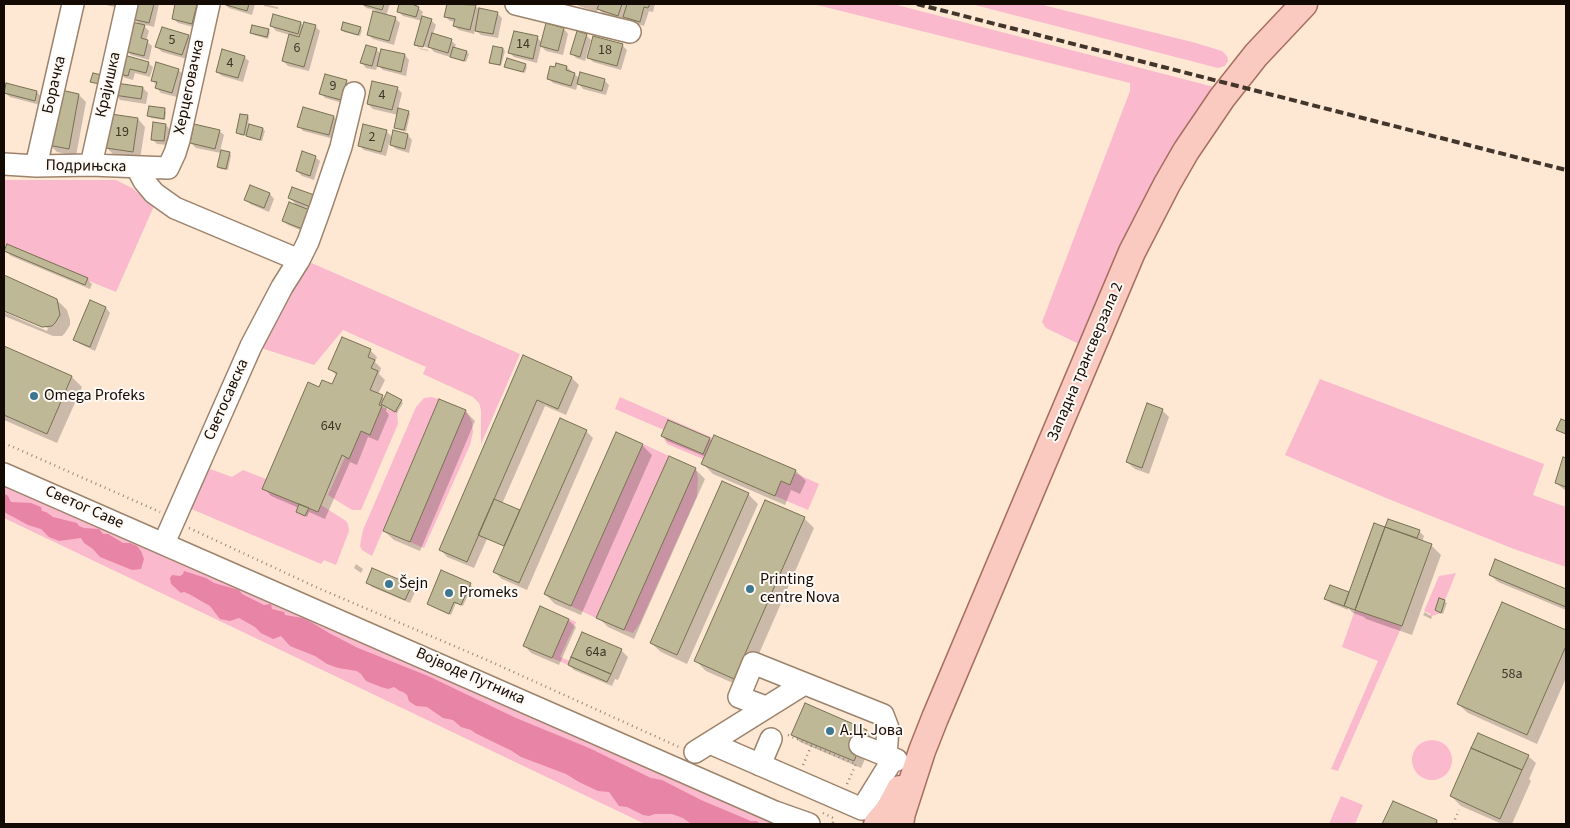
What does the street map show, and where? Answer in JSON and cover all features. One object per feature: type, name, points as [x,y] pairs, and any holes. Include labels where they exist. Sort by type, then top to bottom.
[{"type":"main road","name":"Западна трансверзала 2","points":[[877,824],[889,810],[902,758],[996,570],[1132,252],[1156,205],[1186,151],[1222,98],[1256,55],[1304,4]]},
{"type":"main road","name":"Западна трансверзала 2","points":[[900,824],[902,813],[902,758]]},
{"type":"street","name":"Борачка","points":[[36,166],[73,4]]},
{"type":"street","name":"Крајишка","points":[[91,166],[127,4]]},
{"type":"street","name":"Херцеговачка","points":[[168,168],[179,140],[209,4]]},
{"type":"street","points":[[516,4],[630,32]]},
{"type":"street","name":"Светосавска","points":[[164,543],[251,346],[282,287],[299,260],[322,206],[341,147],[354,93]]},
{"type":"street","name":"Подрињска","points":[[4,164],[168,168]]},
{"type":"street","points":[[137,168],[144,182],[154,194],[175,208],[299,260]]},
{"type":"street","name":"Светог Саве","points":[[4,474],[164,543]]},
{"type":"street","name":"Војводе Путника","points":[[164,543],[776,812],[809,824]]},
{"type":"street","points":[[766,707],[739,697],[754,663],[883,715],[902,758]]},
{"type":"street","points":[[781,674],[784,666],[790,666],[825,676],[850,689],[856,695],[854,703]]},
{"type":"street","points":[[696,748],[804,684]]},
{"type":"street","points":[[760,765],[779,737]]},
{"type":"street","points":[[696,748],[760,765],[862,809],[902,758]]},
{"type":"street","points":[[857,756],[902,758]]},
{"type":"street","name":"Војводе Путника","points":[[776,812],[796,824]]},
{"type":"path","points":[[4,444],[167,515]]},
{"type":"path","points":[[183,525],[312,585],[696,748]]},
{"type":"path","points":[[779,737],[857,756],[840,800]]},
{"type":"path","points":[[796,780],[812,745]]},
{"type":"path","points":[[1453,824],[1459,810]]},
{"type":"shaded area","points":[[813,4],[893,4],[1214,87],[1146,199],[1079,344],[1046,328],[1042,322],[1130,91],[1130,83]]},
{"type":"shaded area","points":[[971,4],[1039,4],[1196,43],[1222,51],[1227,56],[1228,61],[1225,66],[1218,68]]},
{"type":"shaded area","points":[[4,180],[116,180],[132,188],[154,206],[116,292],[4,246]]},
{"type":"shaded area","points":[[307,261],[520,354],[481,444],[481,410],[479,403],[473,397],[423,374],[426,367],[343,330],[314,365],[258,347]]},
{"type":"shaded area","points":[[1320,379],[1544,464],[1533,495],[1566,507],[1566,567],[1514,549],[1386,498],[1285,455]]},
{"type":"shaded area","points":[[620,397],[713,438],[703,459],[667,444],[663,437],[703,454],[710,438],[668,420],[664,430],[615,409]]},
{"type":"shaded area","points":[[424,398],[439,399],[372,556],[362,550],[360,546],[363,530],[416,407]]},
{"type":"shaded area","points":[[382,407],[395,412],[397,409],[398,424],[361,510],[352,510],[328,495],[345,457],[349,458],[361,431],[370,435]]},
{"type":"shaded area","points":[[466,410],[472,422],[473,432],[470,445],[424,548],[410,542]]},
{"type":"shaded area","points":[[643,444],[669,456],[596,618],[571,606]]},
{"type":"shaded area","points":[[213,460],[210,469],[232,477],[243,470],[266,479],[299,504],[318,512],[321,505],[346,521],[349,531],[336,565],[324,560],[321,564],[189,508],[206,466]]},
{"type":"shaded area","points":[[696,468],[698,479],[697,496],[640,623],[633,633],[624,630]]},
{"type":"shaded area","points":[[795,473],[819,484],[808,510],[775,496],[781,481],[790,485]]},
{"type":"shaded area","points":[[4,477],[787,824],[645,824],[4,518]]},
{"type":"shaded area","points":[[4,493],[11,502],[31,503],[41,507],[42,511],[53,517],[77,523],[84,528],[99,529],[103,534],[108,534],[123,543],[137,546],[144,559],[141,569],[132,570],[100,557],[81,538],[59,541],[49,537],[41,529],[28,525],[4,512]]},
{"type":"shaded area","points":[[184,571],[206,578],[214,583],[239,590],[242,594],[264,605],[271,604],[272,609],[284,612],[285,615],[303,618],[358,648],[428,676],[516,718],[589,748],[651,778],[662,780],[701,800],[751,821],[757,821],[760,824],[697,824],[690,823],[672,814],[649,816],[627,807],[619,806],[609,792],[598,791],[566,774],[521,757],[471,730],[461,727],[453,720],[443,718],[427,707],[416,706],[409,701],[407,695],[394,687],[388,689],[381,687],[366,681],[357,671],[327,664],[315,656],[290,646],[281,636],[273,639],[239,618],[230,621],[220,619],[210,606],[189,594],[181,593],[171,584],[170,578],[172,575],[180,576]]},
{"type":"shaded area","points":[[1456,573],[1445,600],[1439,598],[1435,610],[1441,613],[1429,617],[1431,614],[1424,611],[1439,576]]},
{"type":"shaded area","points":[[1355,610],[1402,626],[1338,771],[1331,769],[1378,661],[1342,647]]},
{"type":"shaded area","points":[[569,619],[576,622],[560,657],[570,661],[568,665],[552,658]]},
{"type":"shaded area","points":[[1428,740],[1436,740],[1443,743],[1449,749],[1452,760],[1449,771],[1443,777],[1436,780],[1428,780],[1421,777],[1415,771],[1412,764],[1412,756],[1415,749],[1421,743]]},
{"type":"shaded area","points":[[1341,796],[1363,805],[1355,824],[1329,824]]},
{"type":"building","points":[[136,4],[154,4],[149,23],[132,19]]},
{"type":"building","points":[[175,4],[197,4],[192,24],[172,19]]},
{"type":"building","points":[[223,4],[249,4],[247,11]]},
{"type":"building","points":[[361,4],[384,4],[382,10]]},
{"type":"building","points":[[399,4],[412,4],[419,7],[416,17],[397,12]]},
{"type":"building","points":[[447,4],[476,5],[470,30],[453,26],[455,19],[444,17]]},
{"type":"building","points":[[599,4],[622,4],[618,16],[597,9]]},
{"type":"building","points":[[627,4],[650,4],[648,8],[644,7],[640,22],[623,17]]},
{"type":"building","points":[[479,8],[498,12],[493,34],[475,31]]},
{"type":"building","points":[[373,11],[396,17],[389,41],[367,35]]},
{"type":"building","points":[[273,14],[301,22],[298,34],[270,26]]},
{"type":"building","points":[[422,16],[432,19],[423,47],[414,45]]},
{"type":"building","points":[[132,22],[145,25],[141,38],[148,40],[144,56],[124,51]]},
{"type":"building","points":[[304,22],[316,25],[304,67],[282,61],[289,34],[299,37]]},
{"type":"building","points":[[343,22],[361,27],[358,35],[341,30]]},
{"type":"building","points":[[546,23],[564,28],[558,51],[540,46]]},
{"type":"building","points":[[252,25],[269,29],[267,37],[250,33]]},
{"type":"building","points":[[162,27],[189,35],[182,55],[155,47]]},
{"type":"building","points":[[514,31],[538,36],[533,59],[508,53]]},
{"type":"building","points":[[577,31],[587,34],[580,57],[570,54]]},
{"type":"building","points":[[432,33],[452,39],[448,53],[428,47]]},
{"type":"building","points":[[593,36],[623,44],[617,66],[587,58]]},
{"type":"building","points":[[366,45],[377,48],[372,66],[360,63]]},
{"type":"building","points":[[493,46],[503,48],[500,65],[489,63]]},
{"type":"building","points":[[453,47],[467,51],[464,61],[450,57]]},
{"type":"building","points":[[222,49],[245,56],[238,78],[216,72]]},
{"type":"building","points":[[381,49],[405,54],[401,72],[377,66]]},
{"type":"building","points":[[124,55],[149,62],[146,73],[130,69],[128,76],[119,74]]},
{"type":"building","points":[[507,58],[526,64],[523,72],[504,67]]},
{"type":"building","points":[[156,62],[179,69],[172,93],[155,88],[157,82],[151,81]]},
{"type":"building","points":[[556,63],[567,66],[566,70],[575,73],[571,86],[547,79],[550,66],[555,67]]},
{"type":"building","points":[[580,72],[605,79],[602,91],[577,84]]},
{"type":"building","points":[[93,73],[106,76],[104,85],[90,82]]},
{"type":"building","points":[[325,74],[347,80],[341,100],[319,94]]},
{"type":"building","points":[[372,81],[398,87],[392,110],[367,104]]},
{"type":"building","points":[[6,83],[37,91],[35,101],[4,93]]},
{"type":"building","points":[[116,83],[143,87],[141,99],[114,95]]},
{"type":"building","points":[[61,90],[79,94],[69,149],[48,145]]},
{"type":"building","points":[[149,106],[165,108],[164,119],[147,116]]},
{"type":"building","points":[[303,107],[334,116],[329,135],[297,127]]},
{"type":"building","points":[[398,108],[409,111],[404,130],[394,128]]},
{"type":"building","points":[[111,114],[138,118],[133,152],[106,148]]},
{"type":"building","points":[[240,114],[248,115],[244,135],[236,133]]},
{"type":"building","points":[[153,122],[166,124],[164,141],[151,140]]},
{"type":"building","points":[[194,124],[220,130],[215,149],[190,143]]},
{"type":"building","points":[[249,124],[263,128],[260,140],[246,136]]},
{"type":"building","points":[[363,124],[387,130],[381,152],[358,146]]},
{"type":"building","points":[[393,130],[408,134],[405,149],[390,145]]},
{"type":"building","points":[[221,150],[230,152],[226,169],[217,167]]},
{"type":"building","points":[[302,151],[316,156],[310,176],[296,171]]},
{"type":"building","points":[[250,185],[270,193],[264,208],[244,200]]},
{"type":"building","points":[[292,187],[317,196],[313,208],[288,198]]},
{"type":"building","points":[[289,202],[312,211],[305,230],[282,221]]},
{"type":"building","points":[[7,244],[88,278],[85,285],[4,251]]},
{"type":"building","points":[[4,275],[57,299],[60,315],[52,326],[42,327],[4,311]]},
{"type":"building","points":[[90,300],[106,307],[90,347],[73,340]]},
{"type":"building","points":[[342,337],[371,349],[368,357],[375,360],[371,368],[378,371],[370,390],[383,395],[379,405],[382,406],[370,435],[361,431],[349,459],[342,455],[318,512],[262,489],[308,382],[319,387],[322,380],[332,384],[337,373],[328,369]]},
{"type":"building","name":"Omega Profeks","points":[[4,346],[72,376],[47,434],[4,415]]},
{"type":"building","points":[[523,355],[572,377],[558,409],[537,400],[467,562],[439,550]]},
{"type":"building","points":[[387,392],[402,400],[395,412],[381,404]]},
{"type":"building","points":[[439,399],[466,410],[410,542],[383,531]]},
{"type":"building","points":[[1147,403],[1163,409],[1142,468],[1126,462]]},
{"type":"building","points":[[560,418],[587,430],[519,583],[493,572]]},
{"type":"building","points":[[1561,419],[1566,421],[1566,434],[1556,430]]},
{"type":"building","points":[[668,420],[710,438],[703,454],[661,436]]},
{"type":"building","points":[[616,432],[643,444],[571,606],[544,594]]},
{"type":"building","points":[[714,435],[796,470],[790,485],[781,481],[775,496],[701,464]]},
{"type":"building","points":[[669,456],[696,468],[624,630],[596,618]]},
{"type":"building","points":[[1563,457],[1566,458],[1566,487],[1555,483]]},
{"type":"building","points":[[722,481],[749,493],[677,655],[650,643]]},
{"type":"building","points":[[494,499],[520,510],[504,546],[478,535]]},
{"type":"building","name":"Printing centre Nova","points":[[765,500],[805,517],[734,679],[694,661]]},
{"type":"building","points":[[299,504],[309,508],[305,516],[296,512]]},
{"type":"building","points":[[1388,519],[1420,530],[1417,538],[1385,527]]},
{"type":"building","points":[[1374,523],[1385,527],[1355,610],[1344,606]]},
{"type":"building","points":[[1385,527],[1432,544],[1402,626],[1355,610]]},
{"type":"building","points":[[1495,559],[1566,589],[1566,607],[1489,575]]},
{"type":"building","name":"Šejn","points":[[372,568],[412,585],[405,600],[366,583]]},
{"type":"building","name":"Promeks","points":[[441,570],[471,583],[461,605],[454,602],[449,614],[427,604]]},
{"type":"building","points":[[1330,585],[1349,592],[1344,606],[1324,599]]},
{"type":"building","points":[[1439,598],[1445,600],[1441,613],[1435,610]]},
{"type":"building","points":[[1502,602],[1566,630],[1566,646],[1527,735],[1457,704]]},
{"type":"building","points":[[540,606],[569,619],[552,658],[523,646]]},
{"type":"building","points":[[582,632],[622,649],[611,674],[571,657]]},
{"type":"building","points":[[571,657],[611,674],[607,682],[568,665]]},
{"type":"building","name":"А.Ц. Јова","points":[[805,703],[867,730],[854,761],[791,735]]},
{"type":"building","points":[[1478,733],[1529,755],[1522,770],[1471,748]]},
{"type":"building","points":[[1471,748],[1522,770],[1500,819],[1450,796]]},
{"type":"building","points":[[1393,801],[1437,820],[1436,824],[1382,824]]},
{"type":"railway","points":[[917,4],[1566,170]]},
{"type":"place","name":"Omega Profeks","points":[[34,396]]},
{"type":"place","name":"Šejn","points":[[389,584]]},
{"type":"place","name":"Printing centre Nova","points":[[750,589]]},
{"type":"place","name":"Promeks","points":[[449,593]]},
{"type":"place","name":"А.Ц. Јова","points":[[830,731]]}]
